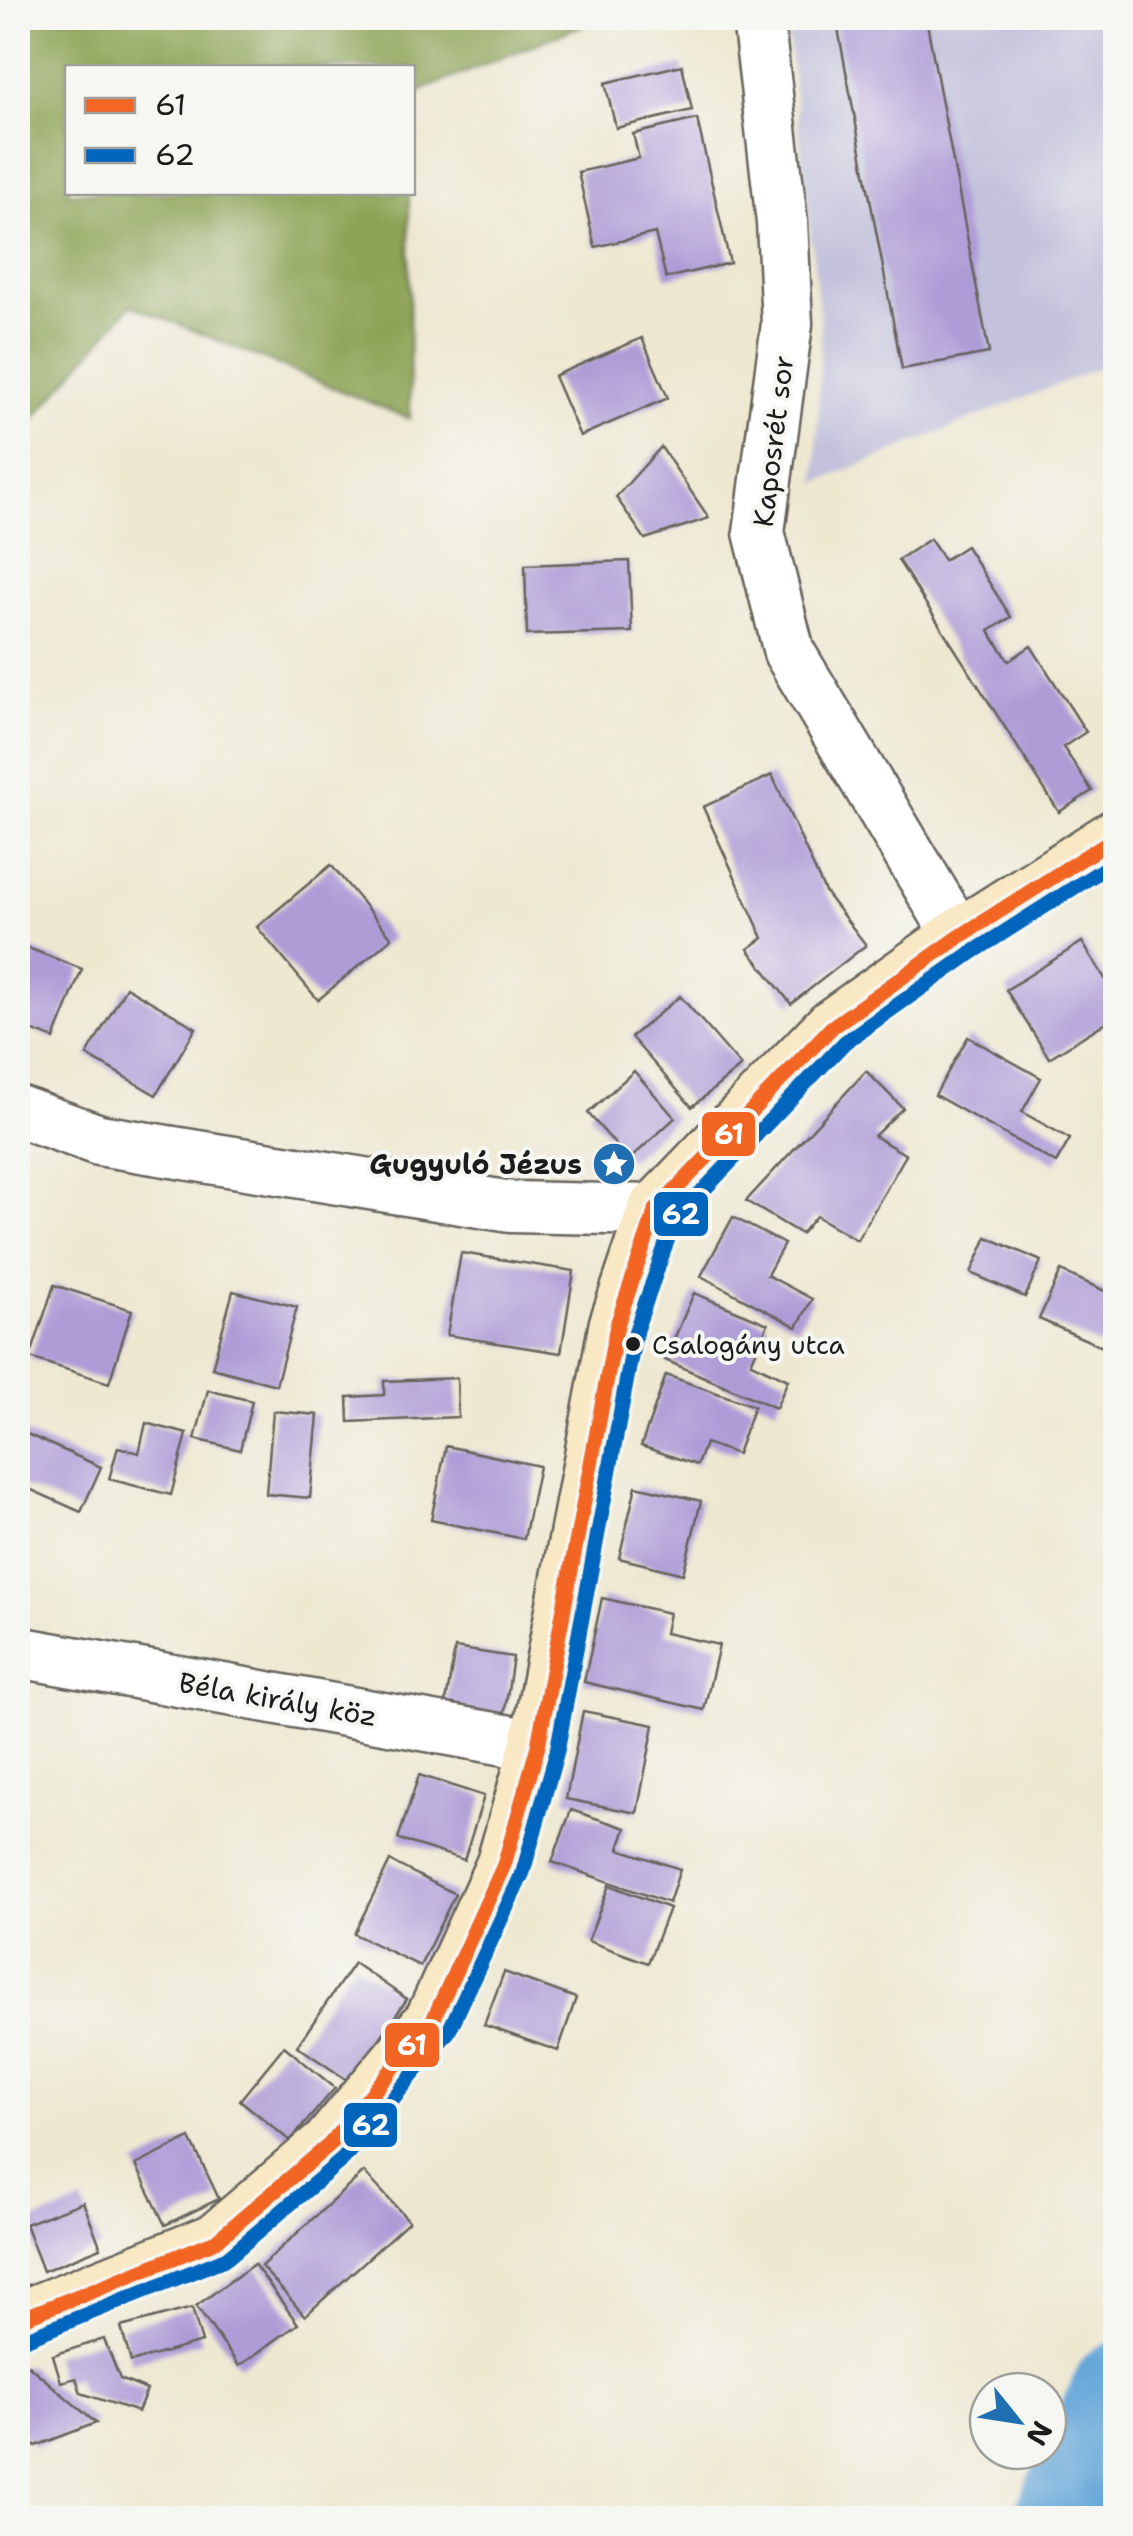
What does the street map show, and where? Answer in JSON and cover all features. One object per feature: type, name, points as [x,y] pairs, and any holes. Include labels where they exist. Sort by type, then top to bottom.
[{"type":"street","name":"Kaposrét sor","points":[[758,18],[782,222],[787,324],[759,532],[789,652],[959,936]]},
{"type":"street","points":[[18,2320],[216,2241],[329,2146],[433,2020],[504,1865],[538,1746],[616,1325],[656,1210],[832,1027],[959,936],[1116,837]]},
{"type":"street","points":[[18,1111],[99,1140],[511,1207],[656,1210]]},
{"type":"street","name":"Béla király köz","points":[[18,1652],[538,1746]]},
{"type":"shaded area","points":[[786,18],[1115,18],[1115,361],[816,483],[821,327]]},
{"type":"green space","points":[[18,18],[600,18],[415,93],[415,65],[65,65],[65,195],[409,195],[410,419],[131,305],[18,438]]},
{"type":"building","points":[[836,18],[926,18],[989,353],[902,369]]},
{"type":"building","points":[[682,65],[692,110],[616,128],[605,83]]},
{"type":"building","points":[[697,119],[730,263],[666,278],[655,233],[595,247],[578,172],[639,158],[633,134]]},
{"type":"building","points":[[642,338],[668,398],[580,436],[554,376]]},
{"type":"building","points":[[661,447],[709,518],[645,539],[616,497]]},
{"type":"building","points":[[930,539],[944,560],[966,546],[1011,617],[989,631],[1009,661],[1031,646],[1086,732],[1063,747],[1092,791],[1059,812],[898,560]]},
{"type":"building","points":[[629,561],[632,632],[527,635],[525,565]]},
{"type":"building","points":[[772,775],[825,892],[866,945],[791,1004],[748,949],[763,938],[703,807]]},
{"type":"building","points":[[331,865],[392,938],[318,1000],[257,927]]},
{"type":"building","points":[[1082,942],[1116,996],[1116,1016],[1049,1058],[1006,990]]},
{"type":"building","points":[[18,944],[82,969],[54,1039],[18,1025]]},
{"type":"building","points":[[126,987],[196,1028],[156,1095],[87,1055]]},
{"type":"building","points":[[680,996],[741,1066],[692,1107],[631,1037]]},
{"type":"building","points":[[968,1037],[1041,1078],[1022,1112],[1070,1139],[1056,1163],[935,1095]]},
{"type":"building","points":[[634,1071],[675,1118],[629,1160],[588,1113]]},
{"type":"building","points":[[866,1071],[903,1108],[874,1136],[906,1155],[857,1240],[816,1216],[801,1234],[746,1201]]},
{"type":"building","points":[[733,1217],[784,1244],[767,1275],[812,1299],[797,1327],[701,1276]]},
{"type":"building","points":[[987,1237],[1041,1261],[1025,1297],[971,1273]]},
{"type":"building","points":[[461,1253],[574,1271],[561,1353],[447,1335]]},
{"type":"building","points":[[1061,1271],[1116,1296],[1116,1353],[1039,1319]]},
{"type":"building","points":[[54,1285],[132,1310],[109,1383],[30,1358]]},
{"type":"building","points":[[233,1291],[297,1307],[276,1385],[212,1368]]},
{"type":"building","points":[[694,1293],[768,1324],[751,1363],[788,1380],[776,1408],[665,1360]]},
{"type":"building","points":[[666,1375],[754,1406],[737,1454],[705,1443],[697,1465],[641,1446]]},
{"type":"building","points":[[457,1378],[458,1417],[349,1422],[348,1397],[384,1395],[384,1381]]},
{"type":"building","points":[[208,1390],[252,1401],[240,1450],[195,1439]]},
{"type":"building","points":[[273,1411],[318,1415],[310,1498],[266,1494]]},
{"type":"building","points":[[146,1423],[187,1434],[171,1495],[109,1479],[118,1447],[139,1453]]},
{"type":"building","points":[[18,1430],[101,1467],[81,1512],[18,1484]]},
{"type":"building","points":[[446,1446],[539,1466],[524,1539],[431,1520]]},
{"type":"building","points":[[636,1486],[701,1501],[683,1574],[619,1558]]},
{"type":"building","points":[[602,1598],[669,1613],[665,1633],[719,1645],[704,1710],[584,1682]]},
{"type":"building","points":[[455,1648],[513,1657],[504,1717],[445,1708]]},
{"type":"building","points":[[583,1711],[654,1725],[637,1813],[566,1799]]},
{"type":"building","points":[[419,1775],[484,1796],[464,1860],[398,1839]]},
{"type":"building","points":[[571,1810],[626,1828],[619,1849],[680,1869],[669,1903],[552,1862]]},
{"type":"building","points":[[390,1861],[455,1894],[420,1966],[354,1934]]},
{"type":"building","points":[[609,1885],[669,1908],[648,1963],[588,1941]]},
{"type":"building","points":[[354,1963],[407,1999],[350,2082],[297,2046]]},
{"type":"building","points":[[504,1972],[576,1998],[558,2051],[484,2025]]},
{"type":"building","points":[[284,2046],[335,2088],[290,2141],[240,2100]]},
{"type":"building","points":[[190,2138],[219,2199],[165,2225],[136,2165]]},
{"type":"building","points":[[364,2172],[409,2221],[305,2316],[261,2266]]},
{"type":"building","points":[[83,2202],[101,2248],[43,2271],[25,2224]]},
{"type":"building","points":[[254,2264],[298,2324],[239,2366],[196,2306]]},
{"type":"building","points":[[192,2308],[202,2342],[131,2362],[121,2327]]},
{"type":"building","points":[[104,2339],[120,2379],[147,2390],[138,2412],[81,2393],[76,2378],[61,2382],[53,2355]]},
{"type":"building","points":[[28,2365],[96,2423],[36,2446],[18,2431],[18,2368]]},
{"type":"waterway","points":[[1056,2518],[1116,2385]]},
{"type":"transit line","name":"61","points":[[18,2320],[216,2241],[329,2145],[433,2020],[504,1865],[538,1746],[617,1325],[656,1210],[832,1027],[959,937],[1116,837]]},
{"type":"transit line","name":"62","points":[[25,2339],[227,2258],[343,2159],[449,2031],[523,1872],[557,1751],[636,1330],[674,1221],[845,1042],[970,954],[1116,861]]},
{"type":"place","name":"Gugyuló Jézus","points":[[614,1164]]},
{"type":"place","name":"Csalogány utca","points":[[633,1344]]}]
